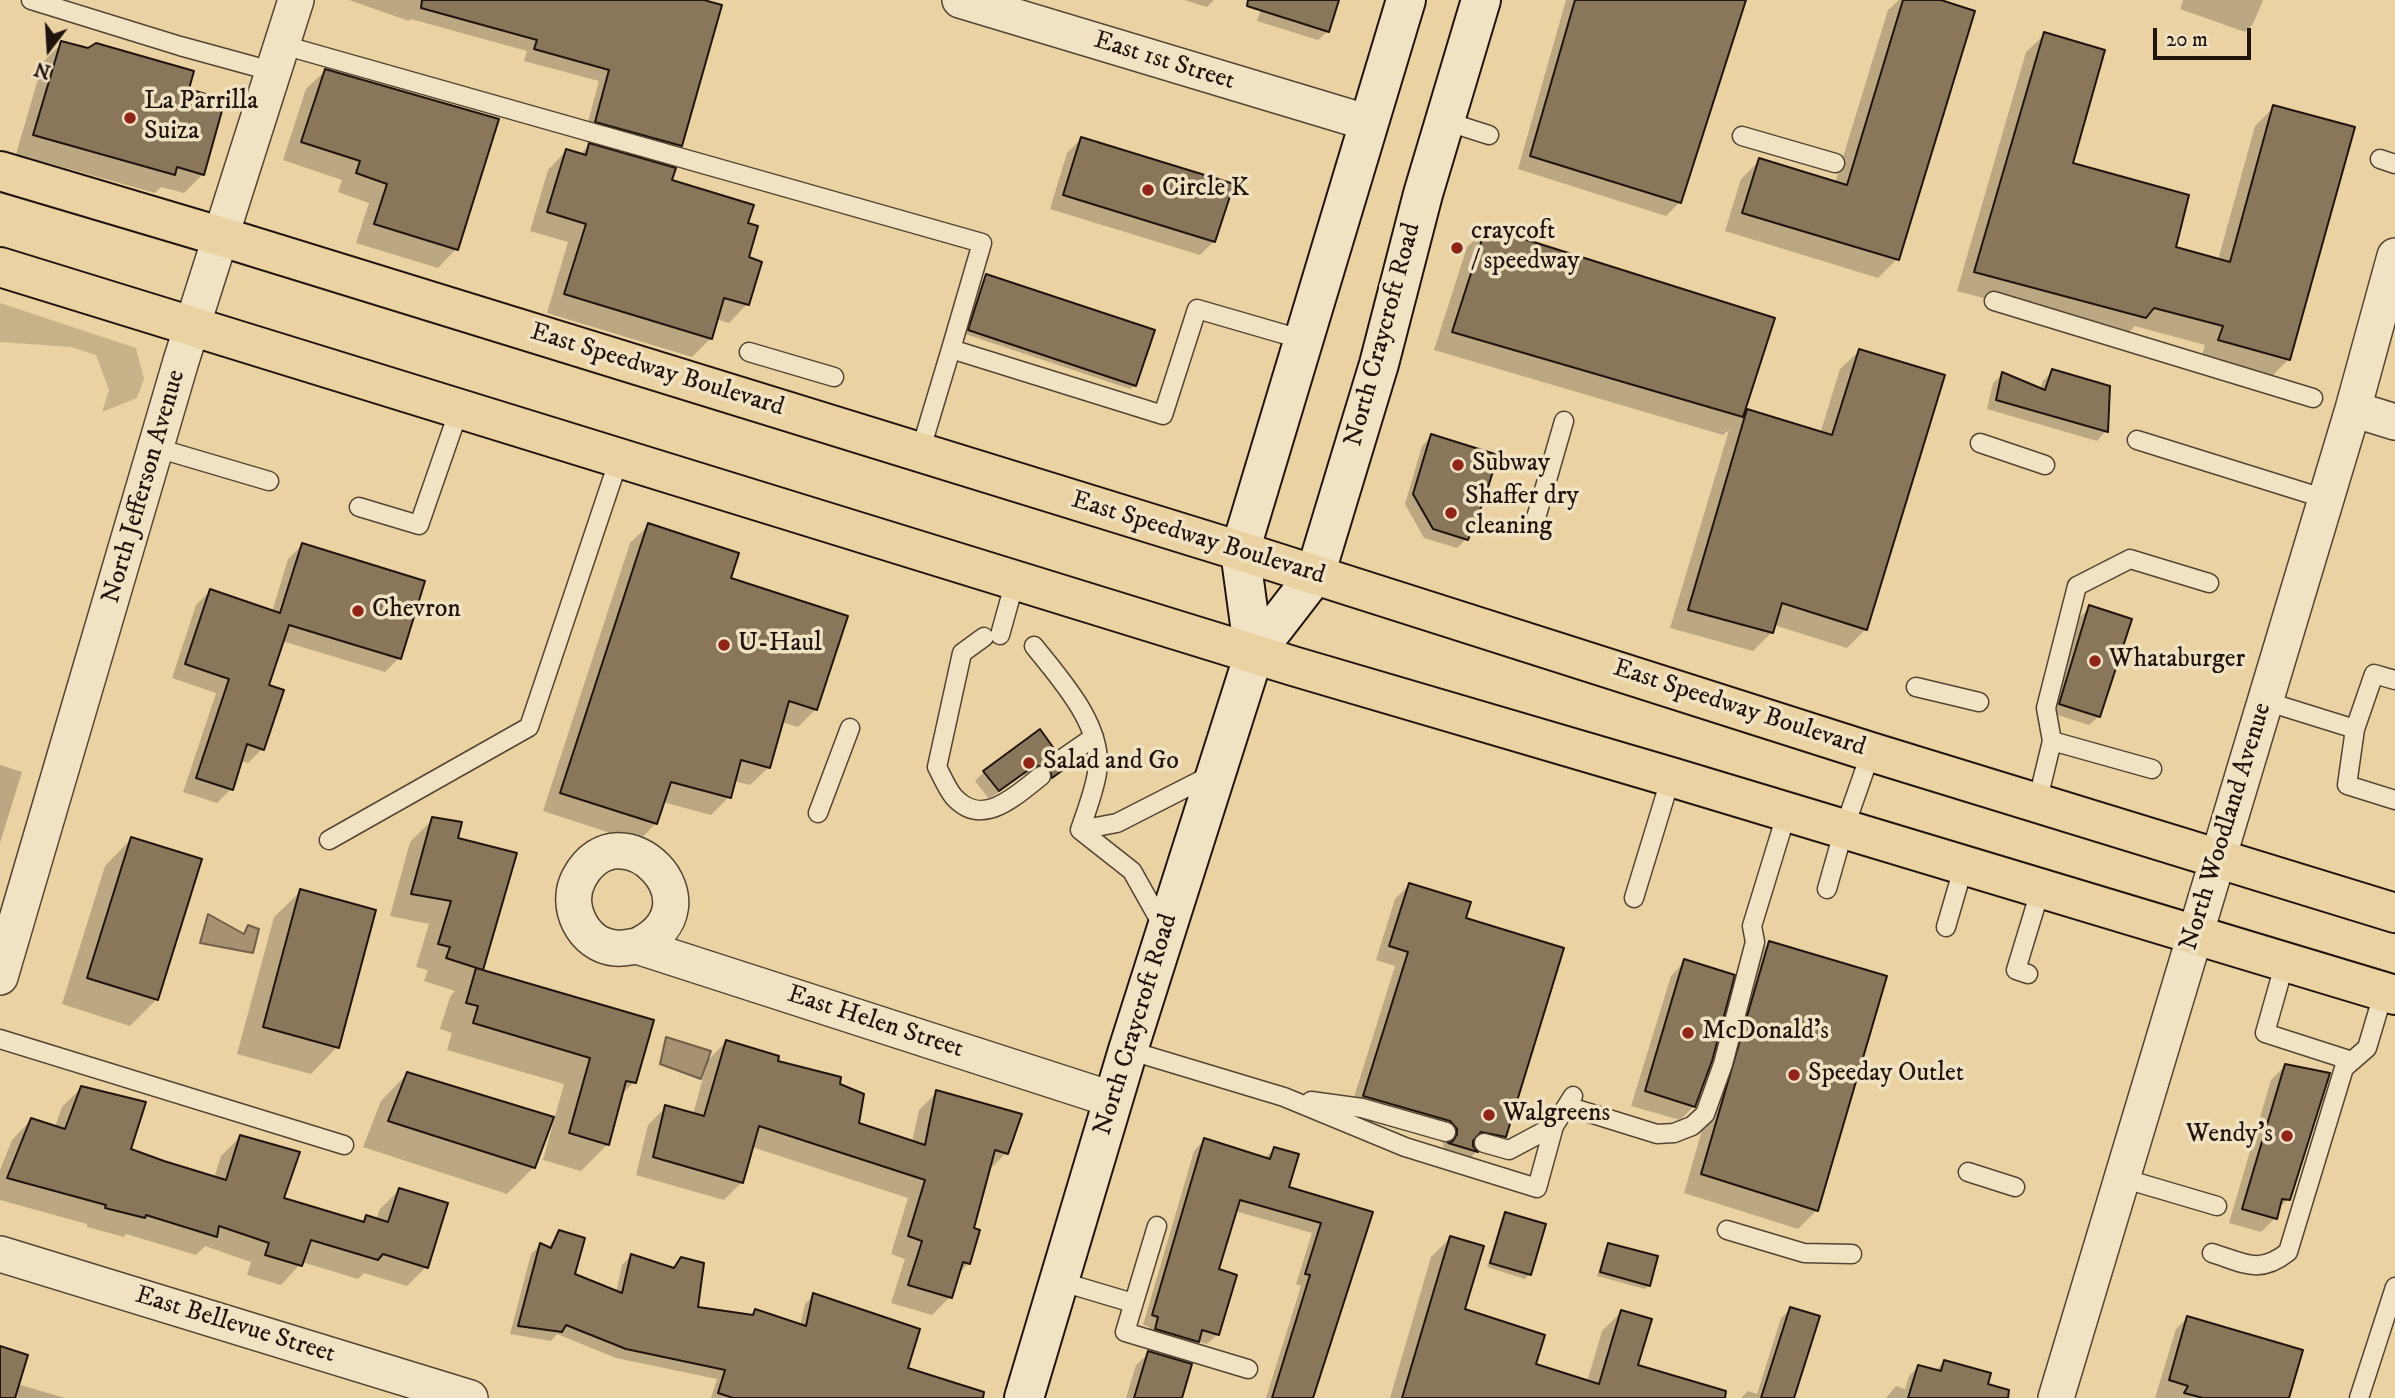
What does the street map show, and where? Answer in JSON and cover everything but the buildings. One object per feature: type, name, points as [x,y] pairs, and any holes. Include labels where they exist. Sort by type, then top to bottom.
[{"type":"main road","name":"North Craycroft Road","points":[[1254,654],[1240,551],[1406,0]]},
{"type":"main road","name":"North Craycroft Road","points":[[1024,1398],[1128,1051],[1254,654],[1315,575],[1379,364],[1423,194],[1481,0]]},
{"type":"main road","name":"East Speedway Boulevard","points":[[0,171],[1240,551],[1871,752],[2395,913]]},
{"type":"main road","points":[[0,267],[1254,654],[2389,993]]},
{"type":"street","name":"North Jefferson Avenue","points":[[0,977],[219,236],[296,0]]},
{"type":"street","name":"East 1st Street","points":[[960,0],[1369,123]]},
{"type":"street","name":"North Woodland Avenue","points":[[2056,1398],[2353,409],[2395,256]]},
{"type":"street","points":[[2353,409],[2395,422]]},
{"type":"street","name":"East Helen Street","points":[[637,946],[1114,1100]]},
{"type":"street","name":"East Bellevue Street","points":[[0,1254],[470,1398]]},
{"type":"lane","points":[[31,0],[180,46],[279,58],[982,243],[920,452]]},
{"type":"lane","points":[[1445,121],[1489,135]]},
{"type":"lane","points":[[1742,136],[1835,163]]},
{"type":"lane","points":[[1994,301],[2313,398]]},
{"type":"lane","points":[[951,349],[1163,415],[1197,309],[1304,340]]},
{"type":"lane","points":[[749,352],[834,377]]},
{"type":"lane","points":[[359,507],[419,525],[459,410]]},
{"type":"lane","points":[[1536,518],[1564,421]]},
{"type":"lane","points":[[2137,440],[2326,499]]},
{"type":"lane","points":[[1980,443],[2045,465]]},
{"type":"lane","points":[[157,448],[269,481]]},
{"type":"lane","points":[[329,840],[530,727],[619,459]]},
{"type":"lane","points":[[2037,803],[2053,741],[2046,708],[2077,586],[2130,559],[2209,583]]},
{"type":"lane","points":[[1015,581],[992,636],[962,653],[937,767],[954,797],[971,809],[989,811],[1014,797],[1041,776]]},
{"type":"lane","points":[[1034,646],[1076,701],[1094,737],[1098,771],[1080,830]]},
{"type":"lane","points":[[2395,680],[2374,674],[2355,729],[2347,785],[2395,800]]},
{"type":"lane","points":[[1916,687],[1979,702]]},
{"type":"lane","points":[[2265,701],[2355,729]]},
{"type":"lane","points":[[818,813],[850,728]]},
{"type":"lane","points":[[1062,759],[1094,737]]},
{"type":"lane","points":[[2053,741],[2152,769]]},
{"type":"lane","points":[[1827,889],[1844,829],[1871,752]]},
{"type":"lane","points":[[1080,830],[1117,823],[1216,772]]},
{"type":"lane","points":[[1634,898],[1671,777]]},
{"type":"lane","points":[[1128,1051],[1284,1097],[1405,1147],[1537,1188],[1554,1126],[1570,1101],[1657,1134],[1674,1133],[1692,1126],[1705,1114],[1723,1063],[1755,942],[1753,923],[1787,812]]},
{"type":"lane","points":[[1080,830],[1132,872],[1166,931]]},
{"type":"lane","points":[[1946,927],[1964,865]]},
{"type":"lane","points":[[2028,974],[2016,970],[2041,888]]},
{"type":"lane","points":[[2285,962],[2265,1033],[2352,1061]]},
{"type":"lane","points":[[2212,1254],[2263,1266],[2277,1261],[2288,1252],[2344,1069],[2367,1048],[2389,993]]},
{"type":"lane","points":[[0,1039],[344,1145]]},
{"type":"lane","points":[[1284,1097],[1362,1108],[1446,1132]]},
{"type":"lane","points":[[1484,1143],[1509,1150],[1554,1126]]},
{"type":"lane","points":[[1968,1172],[2015,1187]]},
{"type":"lane","points":[[2122,1178],[2217,1206]]},
{"type":"lane","points":[[1157,1226],[1125,1332],[1248,1369]]},
{"type":"lane","points":[[1727,1230],[1804,1253],[1852,1254]]},
{"type":"lane","points":[[1059,1281],[1133,1303]]},
{"type":"lane","points":[[2360,1398],[2395,1287]]},
{"type":"shaded area","points":[[0,303],[136,348],[144,379],[137,398],[102,412],[109,390],[96,355],[71,347],[0,342]]},
{"type":"shaded area","points":[[208,914],[244,934],[248,925],[259,929],[253,953],[200,943]]},
{"type":"shaded area","points":[[666,1037],[711,1051],[701,1079],[660,1064]]},
{"type":"place","name":"La Parrilla Suiza","points":[[130,118]]},
{"type":"place","name":"Circle K","points":[[1148,190]]},
{"type":"place","name":"craycoft / speedway","points":[[1457,248]]},
{"type":"place","name":"Subway","points":[[1458,465]]},
{"type":"place","name":"Shaffer dry cleaning","points":[[1451,513]]},
{"type":"place","name":"Chevron","points":[[358,611]]},
{"type":"place","name":"U-Haul","points":[[724,645]]},
{"type":"place","name":"Whataburger","points":[[2095,661]]},
{"type":"place","name":"Salad and Go","points":[[1029,763]]},
{"type":"place","name":"McDonald's","points":[[1688,1033]]},
{"type":"place","name":"Speeday Outlet","points":[[1794,1075]]},
{"type":"place","name":"Walgreens","points":[[1489,1115]]},
{"type":"place","name":"Wendy's","points":[[2287,1136]]}]
